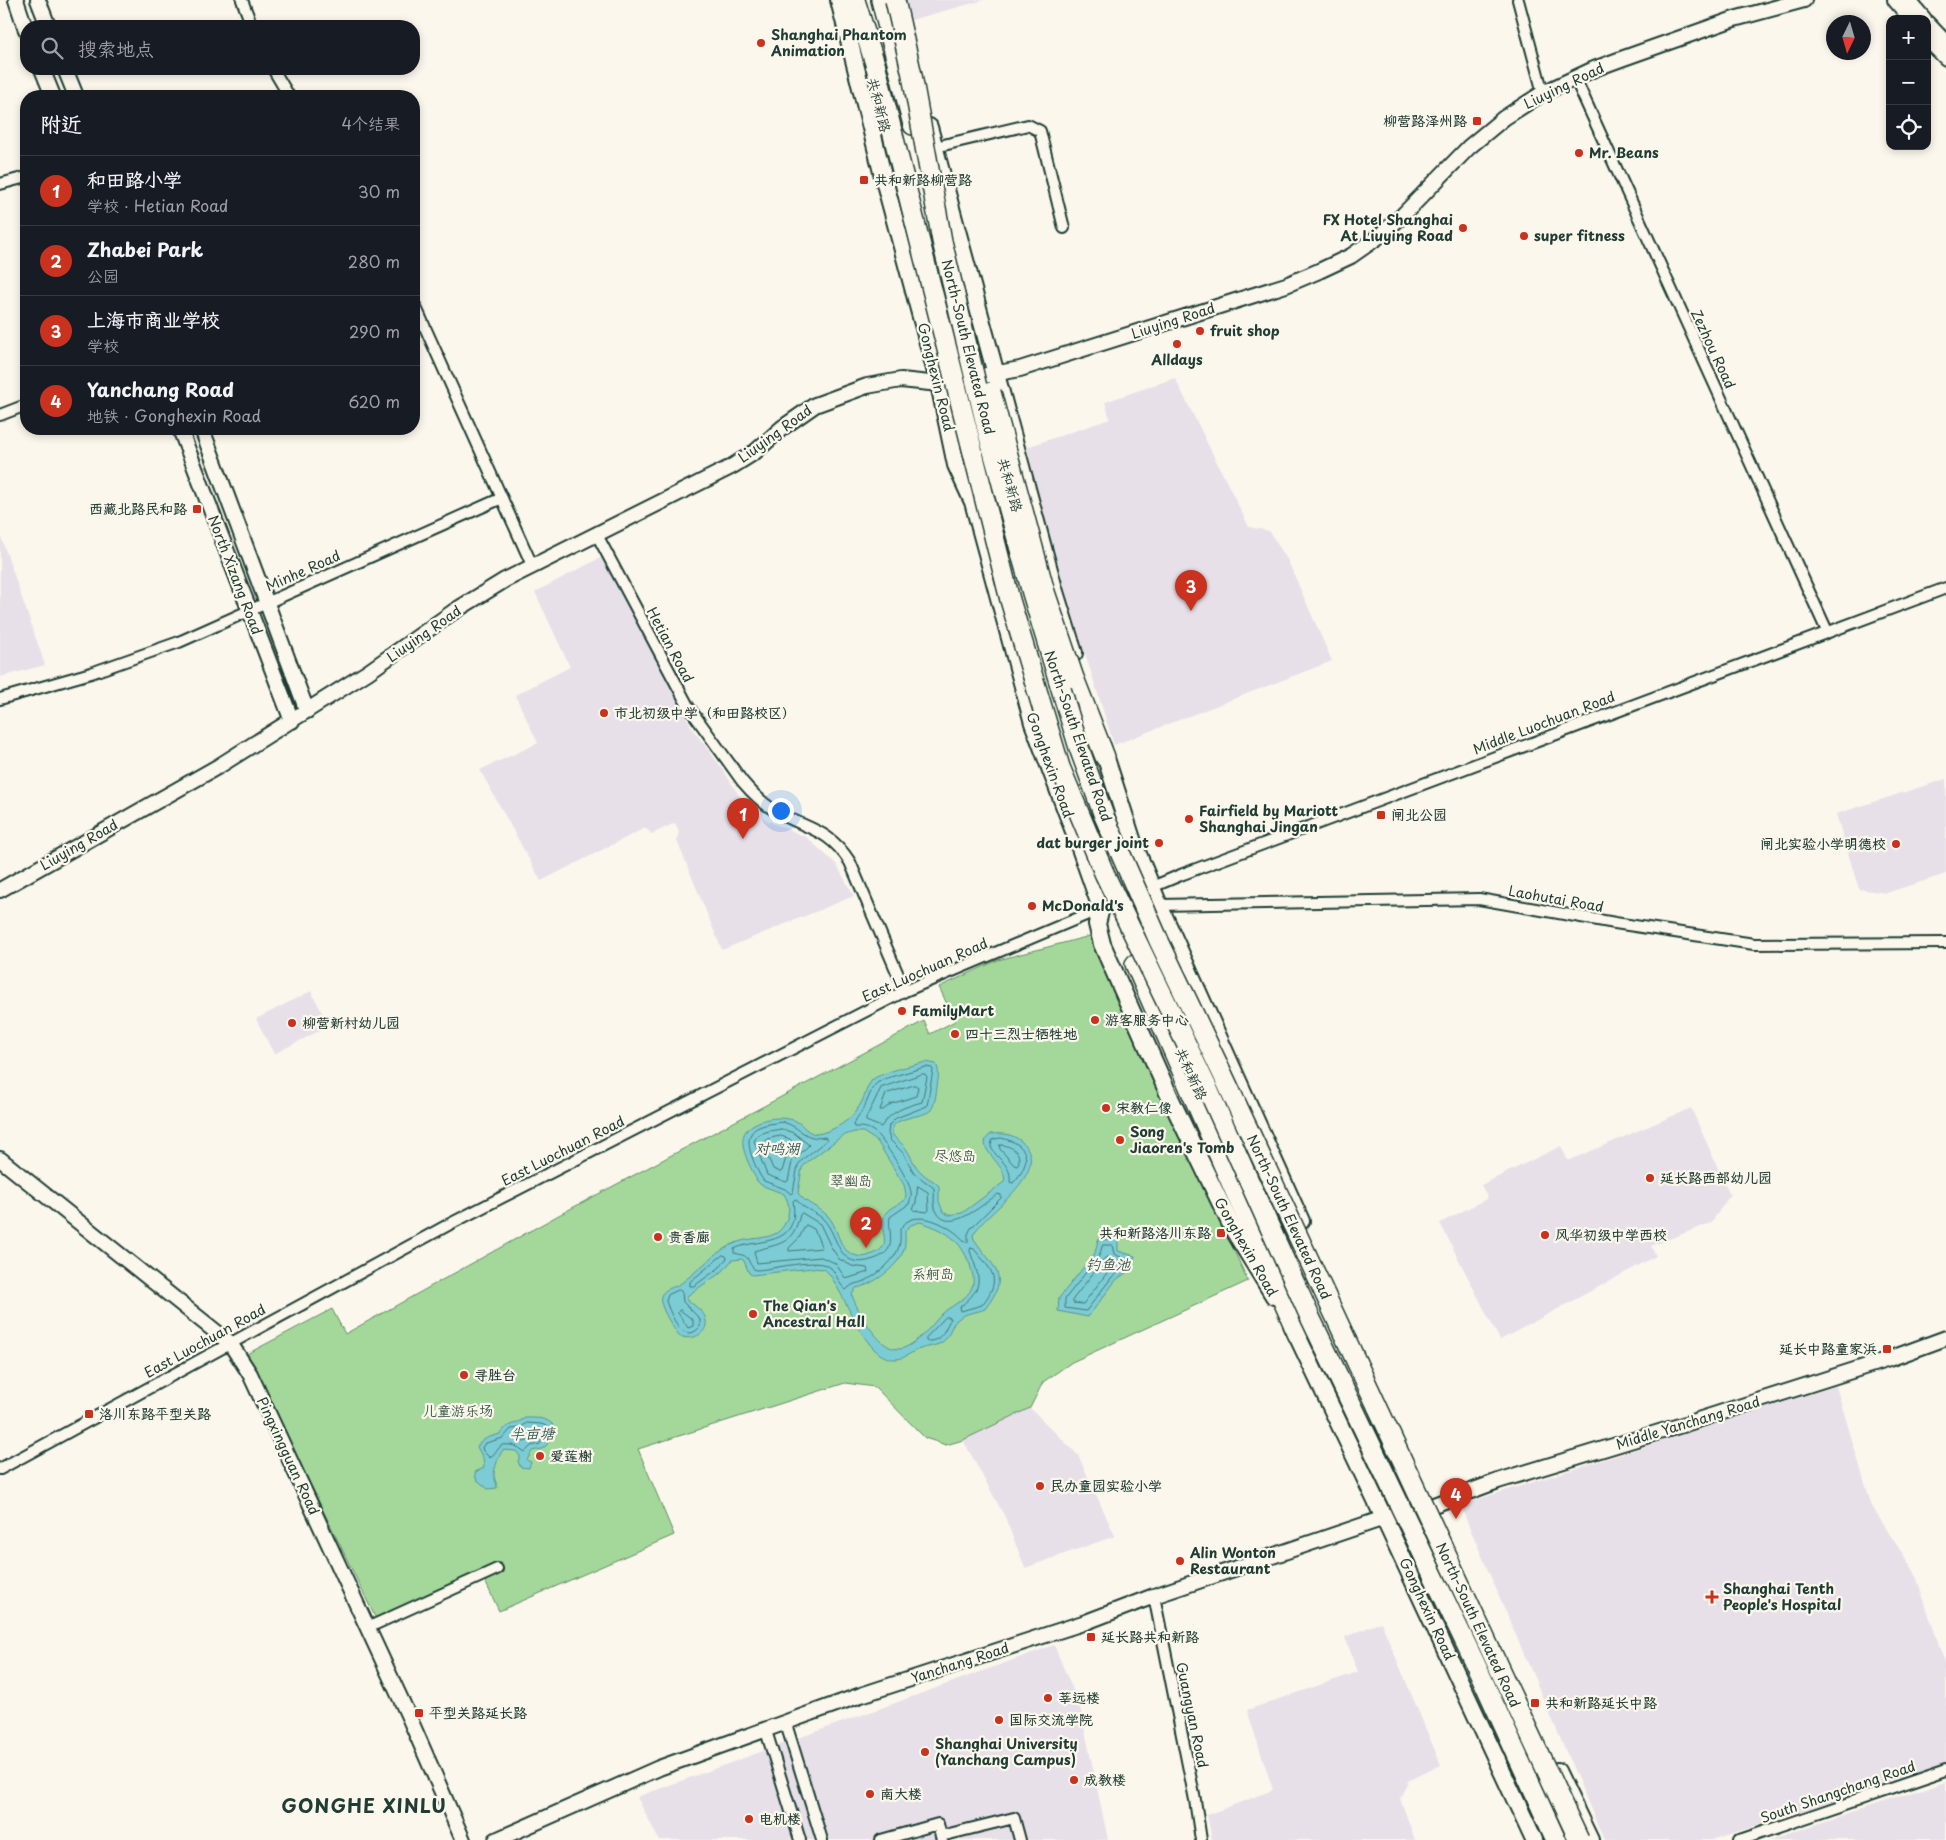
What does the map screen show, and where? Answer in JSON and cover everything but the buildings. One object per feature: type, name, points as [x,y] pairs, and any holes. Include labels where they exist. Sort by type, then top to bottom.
[{"type":"highway","points":[[854,0],[876,67]]},
{"type":"highway","name":"North-South Elevated Road","points":[[862,0],[876,67],[1010,600],[1060,767],[1105,875],[1206,1084],[1310,1317],[1476,1663],[1556,1840]]},
{"type":"highway","name":"North-South Elevated Road","points":[[881,0],[942,240],[988,433],[1032,592],[1079,748],[1104,816],[1155,932],[1579,1840]]},
{"type":"highway","points":[[894,0],[912,75],[942,240]]},
{"type":"highway","points":[[957,301],[976,346],[991,392],[1045,592],[1074,678],[1105,757]]},
{"type":"highway","points":[[1105,875],[1135,964],[1298,1336]]},
{"type":"main road","points":[[16,0],[23,20]]},
{"type":"main road","points":[[38,0],[46,20]]},
{"type":"main road","name":"Gonghexin Road","points":[[839,0],[883,176],[944,383]]},
{"type":"main road","name":"共和新路","points":[[854,0],[944,383],[969,474],[973,502]]},
{"type":"main road","points":[[894,0],[905,58],[922,100],[935,148],[988,376]]},
{"type":"main road","name":"Liuying Road","points":[[0,890],[209,772],[388,659],[476,597],[532,565],[731,467],[755,452],[782,428],[815,405],[867,386],[901,380],[944,383],[1020,369],[1286,285],[1351,256],[1378,237],[1402,216],[1486,132],[1522,105],[1543,93],[1621,59],[1734,19],[1804,0]]},
{"type":"main road","points":[[1895,0],[1907,15]]},
{"type":"main road","points":[[1908,0],[1921,15]]},
{"type":"main road","points":[[1931,27],[1946,43]]},
{"type":"main road","points":[[1931,43],[1946,58]]},
{"type":"main road","name":"共和新路","points":[[905,58],[916,111],[988,376],[1054,639],[1078,712],[1105,757]]},
{"type":"main road","points":[[44,75],[51,90]]},
{"type":"main road","points":[[67,75],[74,90]]},
{"type":"main road","name":"North Xizang Road","points":[[182,435],[292,720]]},
{"type":"main road","name":"North Xizang Road","points":[[204,435],[307,711]]},
{"type":"main road","name":"Gonghexin Road","points":[[973,502],[1033,723],[1101,908],[1097,924],[1102,944],[1172,1102],[1233,1229],[1298,1336],[1534,1840]]},
{"type":"main road","points":[[1105,757],[1133,842],[1152,887],[1367,1368],[1590,1840]]},
{"type":"main road","name":"共和新路","points":[[1101,908],[1115,914],[1264,1227],[1298,1336]]},
{"type":"main road","name":"Pingxingguan Road","points":[[0,1159],[230,1343],[250,1374],[463,1840]]},
{"type":"main road","name":"Middle Yanchang Road","points":[[1431,1506],[1498,1481],[1889,1359],[1946,1338]]},
{"type":"main road","name":"Yanchang Road","points":[[496,1840],[659,1768],[861,1696],[1086,1622],[1154,1596],[1408,1510],[1431,1506]]},
{"type":"street","points":[[242,0],[250,20]]},
{"type":"street","points":[[1518,0],[1543,93]]},
{"type":"street","points":[[277,75],[285,90]]},
{"type":"street","name":"Zezhou Road","points":[[1574,78],[1827,631]]},
{"type":"street","points":[[935,148],[1028,126],[1040,130],[1064,228]]},
{"type":"street","points":[[0,184],[20,179]]},
{"type":"street","points":[[420,316],[532,565]]},
{"type":"street","points":[[0,415],[20,407]]},
{"type":"street","name":"Minhe Road","points":[[0,699],[57,684],[146,655],[199,634],[502,498]]},
{"type":"street","name":"Hetian Road","points":[[596,533],[688,706],[742,781],[751,792],[776,811],[819,831],[834,841],[843,851],[850,862],[905,991]]},
{"type":"street","name":"Middle Luochuan Road","points":[[1152,887],[1385,797],[1946,588]]},
{"type":"street","name":"East Luochuan Road","points":[[0,1469],[448,1226],[905,991],[1152,887]]},
{"type":"street","name":"Laohutai Road","points":[[1160,905],[1479,899],[1615,923],[1754,944],[1946,943]]},
{"type":"street","points":[[367,1628],[497,1569]]},
{"type":"street","name":"Guangyan Road","points":[[1154,1596],[1191,1776],[1201,1840]]},
{"type":"street","points":[[786,1724],[822,1840]]},
{"type":"street","points":[[766,1731],[800,1840]]},
{"type":"street","name":"South Shangchang Road","points":[[1740,1840],[1754,1838],[1946,1770]]},
{"type":"street","points":[[881,1840],[938,1824],[942,1838],[1014,1818],[1020,1840]]},
{"type":"shaded area","points":[[907,0],[984,0],[911,20]]},
{"type":"shaded area","points":[[1175,378],[1249,527],[1269,531],[1288,561],[1332,661],[1114,745],[1051,546],[1027,447],[1110,419],[1105,402]]},
{"type":"shaded area","points":[[0,534],[45,665],[0,677]]},
{"type":"shaded area","name":"市北初级中学（和田路校区）","points":[[602,557],[694,731],[722,768],[743,802],[768,821],[806,837],[836,864],[854,896],[722,950],[677,841],[679,831],[675,823],[652,834],[645,828],[541,881],[480,770],[538,743],[515,695],[570,667],[535,592]]},
{"type":"shaded area","name":"闸北实验小学明德校","points":[[1946,779],[1946,874],[1886,893],[1859,889],[1836,814]]},
{"type":"shaded area","name":"柳营新村幼儿园","points":[[311,991],[329,1026],[274,1054],[256,1019]]},
{"type":"shaded area","name":"风华初级中学西校","points":[[1691,1108],[1730,1195],[1711,1223],[1651,1246],[1656,1256],[1500,1340],[1440,1223],[1488,1198],[1481,1185],[1561,1146],[1568,1161]]},
{"type":"shaded area","name":"Shanghai Tenth People's Hospital","points":[[1836,1386],[1872,1507],[1915,1573],[1946,1666],[1946,1765],[1712,1840],[1604,1840],[1460,1505]]},
{"type":"shaded area","name":"民办童园实验小学","points":[[1030,1408],[1078,1455],[1115,1536],[1025,1568],[1005,1517],[963,1440]]},
{"type":"shaded area","points":[[1381,1622],[1441,1765],[1408,1781],[1400,1798],[1415,1840],[1212,1840],[1207,1815],[1273,1790],[1247,1710],[1358,1672],[1345,1637]]},
{"type":"shaded area","name":"Shanghai University (Yanchang Campus)","points":[[1054,1645],[1080,1707],[1108,1840],[659,1840],[637,1797]]},
{"type":"shaded area","points":[[1946,1781],[1946,1840],[1769,1840]]},
{"type":"green space","points":[[1090,936],[1248,1281],[1072,1362],[1043,1382],[1030,1408],[963,1440],[946,1445],[925,1438],[875,1387],[845,1383],[638,1449],[674,1535],[499,1611],[484,1579],[379,1625],[247,1354],[332,1309],[345,1334],[557,1216],[924,1021],[930,1034],[955,1021],[939,987],[998,960]]},
{"type":"water","name":"对鸣湖","points":[[926,1062],[936,1064],[938,1073],[936,1096],[931,1110],[900,1121],[892,1129],[893,1135],[906,1149],[918,1169],[939,1186],[939,1201],[943,1212],[949,1215],[962,1213],[1004,1182],[1004,1175],[1001,1169],[985,1145],[986,1139],[991,1134],[1004,1134],[1016,1138],[1023,1143],[1030,1155],[1030,1167],[1024,1179],[973,1235],[997,1272],[997,1287],[985,1309],[960,1317],[954,1323],[943,1342],[939,1344],[914,1351],[899,1359],[887,1358],[870,1345],[856,1324],[834,1281],[824,1269],[812,1268],[752,1275],[742,1259],[732,1260],[723,1271],[687,1296],[687,1299],[704,1314],[706,1322],[703,1331],[695,1337],[685,1338],[680,1336],[664,1311],[661,1300],[662,1293],[687,1279],[722,1250],[738,1242],[775,1234],[785,1224],[788,1215],[789,1209],[784,1194],[761,1185],[757,1181],[744,1149],[743,1136],[746,1131],[756,1123],[769,1119],[783,1118],[796,1121],[814,1134],[829,1131],[842,1124],[857,1110],[868,1086],[876,1077]],"holes":[[[854,1132],[863,1132],[877,1141],[904,1185],[906,1194],[905,1200],[885,1213],[883,1223],[884,1245],[876,1253],[865,1257],[853,1255],[846,1250],[828,1216],[798,1193],[802,1168],[806,1163],[842,1136]],[[920,1222],[945,1232],[957,1242],[970,1265],[973,1284],[970,1292],[945,1311],[921,1336],[909,1346],[897,1349],[883,1343],[876,1336],[864,1319],[852,1295],[856,1288],[876,1280],[890,1270],[900,1258],[904,1249],[905,1231],[911,1225]]]},
{"type":"water","name":"钓鱼池","points":[[1118,1239],[1118,1251],[1135,1256],[1130,1270],[1116,1280],[1088,1317],[1058,1311],[1059,1298],[1095,1253],[1098,1240]]},
{"type":"water","name":"半亩塘","points":[[525,1418],[545,1420],[554,1426],[547,1445],[542,1449],[532,1451],[527,1460],[531,1462],[529,1468],[520,1467],[518,1461],[520,1456],[516,1451],[503,1450],[494,1472],[497,1488],[488,1489],[476,1479],[475,1472],[484,1468],[483,1458],[477,1447],[484,1440],[500,1434],[509,1426]]},
{"type":"place","name":"Shanghai Phantom Animation","points":[[761,43]]},
{"type":"place","name":"柳营路泽州路","points":[[1477,121]]},
{"type":"place","name":"Mr. Beans","points":[[1579,153]]},
{"type":"place","name":"共和新路柳营路","points":[[864,180]]},
{"type":"place","name":"FX Hotel Shanghai At Liuying Road","points":[[1463,228]]},
{"type":"place","name":"super fitness","points":[[1524,236]]},
{"type":"place","name":"fruit shop","points":[[1200,331]]},
{"type":"place","name":"Alldays","points":[[1177,344]]},
{"type":"place","name":"西藏北路民和路","points":[[197,509]]},
{"type":"place","name":"上海市商业学校","points":[[1191,611]]},
{"type":"place","name":"市北初级中学（和田路校区）","points":[[604,713]]},
{"type":"place","name":"闸北公园","points":[[1381,815]]},
{"type":"place","name":"Fairfield by Mariott Shanghai Jingan","points":[[1189,819]]},
{"type":"place","name":"和田路小学","points":[[743,839]]},
{"type":"place","name":"dat burger joint","points":[[1159,843]]},
{"type":"place","name":"闸北实验小学明德校","points":[[1896,844]]},
{"type":"place","name":"McDonald's","points":[[1032,906]]},
{"type":"place","name":"FamilyMart","points":[[902,1011]]},
{"type":"place","name":"游客服务中心","points":[[1095,1020]]},
{"type":"place","name":"柳营新村幼儿园","points":[[292,1023]]},
{"type":"place","name":"四十三烈士牺牲地","points":[[955,1034]]},
{"type":"place","name":"宋教仁像","points":[[1106,1108]]},
{"type":"place","name":"Song Jiaoren's Tomb","points":[[1120,1140]]},
{"type":"place","name":"延长路西部幼儿园","points":[[1650,1178]]},
{"type":"place","name":"共和新路洛川东路","points":[[1221,1233]]},
{"type":"place","name":"风华初级中学西校","points":[[1545,1235]]},
{"type":"place","name":"贵香廊","points":[[658,1237]]},
{"type":"place","name":"Zhabei Park","points":[[866,1248]]},
{"type":"place","name":"The Qian's Ancestral Hall","points":[[753,1314]]},
{"type":"place","name":"延长中路童家浜","points":[[1887,1349]]},
{"type":"place","name":"寻胜台","points":[[464,1375]]},
{"type":"place","name":"洛川东路平型关路","points":[[89,1414]]},
{"type":"place","name":"爱莲榭","points":[[540,1456]]},
{"type":"place","name":"民办童园实验小学","points":[[1040,1486]]},
{"type":"place","name":"Yanchang Road","points":[[1456,1519]]},
{"type":"place","name":"Alin Wonton Restaurant","points":[[1180,1561]]},
{"type":"place","name":"Shanghai Tenth People's Hospital","points":[[1712,1597]]},
{"type":"place","name":"延长路共和新路","points":[[1091,1637]]},
{"type":"place","name":"莘远楼","points":[[1048,1698]]},
{"type":"place","name":"共和新路延长中路","points":[[1535,1703]]},
{"type":"place","name":"平型关路延长路","points":[[419,1713]]},
{"type":"place","name":"国际交流学院","points":[[999,1720]]},
{"type":"place","name":"Shanghai University (Yanchang Campus)","points":[[925,1752]]},
{"type":"place","name":"成教楼","points":[[1074,1780]]},
{"type":"place","name":"南大楼","points":[[870,1794]]},
{"type":"place","name":"电机楼","points":[[749,1819]]},
{"type":"district","name":"GONGHE XINLU","points":[[364,1806]]},
{"type":"park label","name":"尽悠岛","points":[[955,1156]]},
{"type":"park label","name":"翠幽岛","points":[[851,1181]]},
{"type":"park label","name":"系舸岛","points":[[933,1274]]},
{"type":"park label","name":"儿童游乐场","points":[[458,1411]]}]
